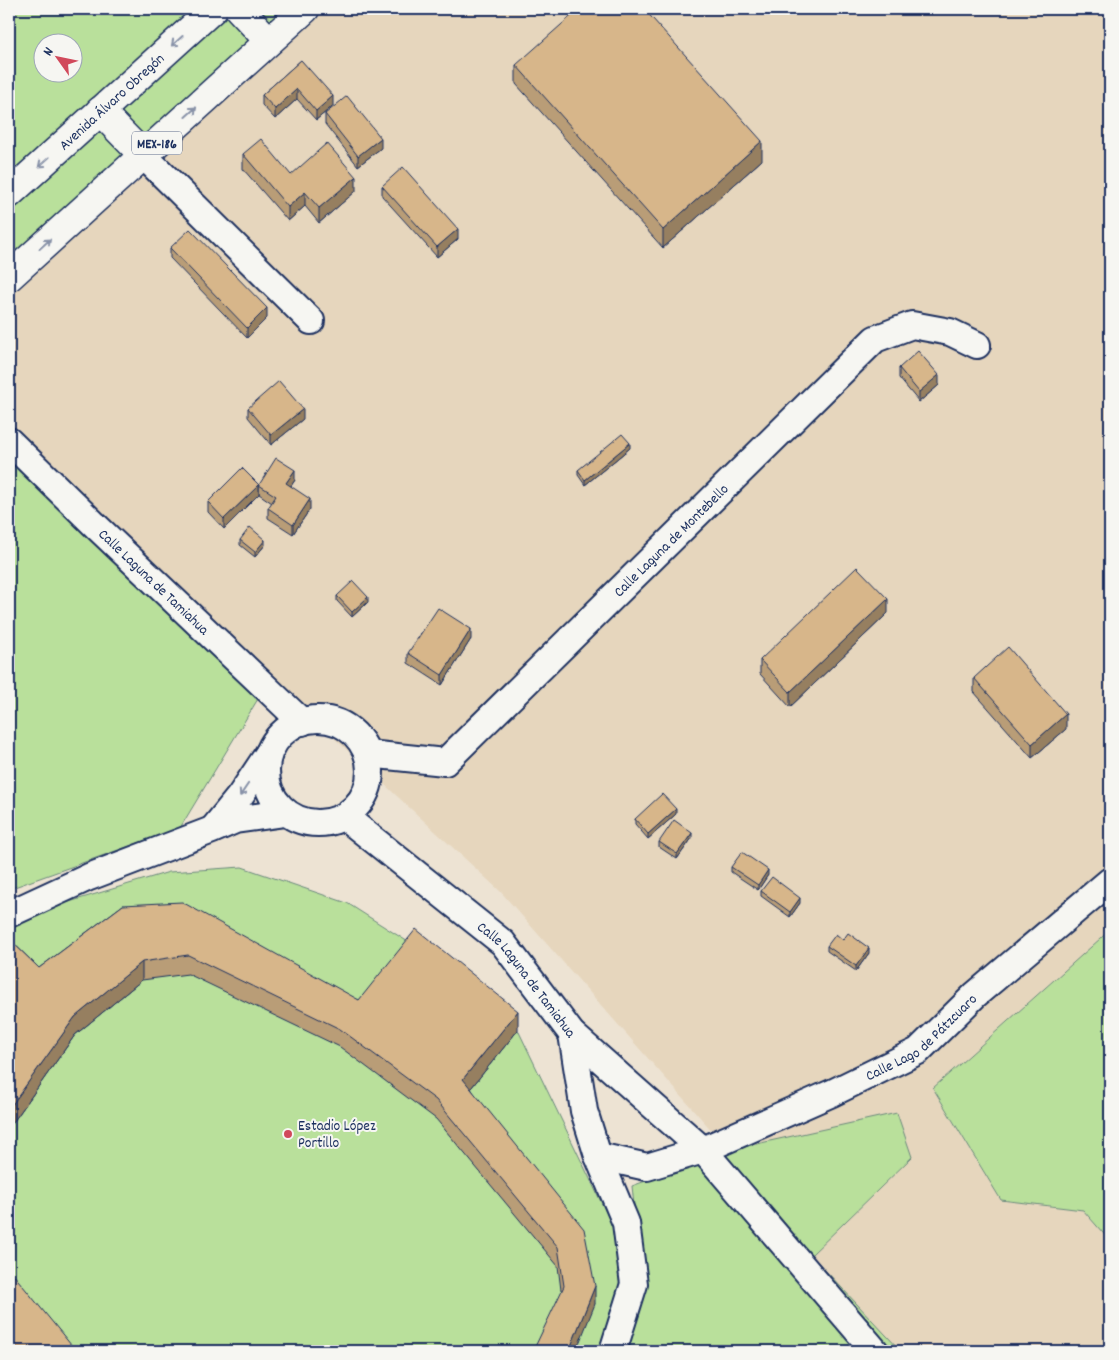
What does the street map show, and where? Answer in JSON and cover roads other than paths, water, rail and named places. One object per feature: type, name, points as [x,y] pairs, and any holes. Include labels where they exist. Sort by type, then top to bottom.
[{"type":"main road","name":"Avenida Álvaro Obregón","points":[[9,194],[213,9]]},
{"type":"main road","points":[[239,9],[269,41]]},
{"type":"main road","name":"MEX-186","points":[[9,277],[304,9]]},
{"type":"main road","points":[[100,111],[143,156]]},
{"type":"street","points":[[143,156],[311,321]]},
{"type":"street","name":"Calle Laguna de Montebello","points":[[368,754],[445,762],[875,339],[912,325],[950,332],[977,345]]},
{"type":"street","name":"Calle Laguna de Tamiahua","points":[[9,441],[302,722]]},
{"type":"street","points":[[212,830],[240,796],[278,737],[289,728],[302,722],[318,719],[334,721],[349,729],[360,740],[368,754],[371,772],[368,789],[358,805],[345,816],[330,822],[315,824],[300,820],[286,813],[274,800],[267,784],[266,766],[271,749]]},
{"type":"street","points":[[9,914],[89,877],[236,820],[286,813]]},
{"type":"street","name":"Calle Laguna de Tamiahua","points":[[345,816],[503,943],[572,1034],[703,1150],[875,1351]]},
{"type":"street","name":"Calle Lago de Pátzcuaro","points":[[598,1156],[647,1167],[703,1150],[832,1093],[918,1050],[974,995],[1110,881]]},
{"type":"street","points":[[572,1034],[584,1111],[598,1156],[626,1223],[634,1284],[613,1351]]},
{"type":"place","name":"Estadio López Portillo","points":[[288,1134]]}]
